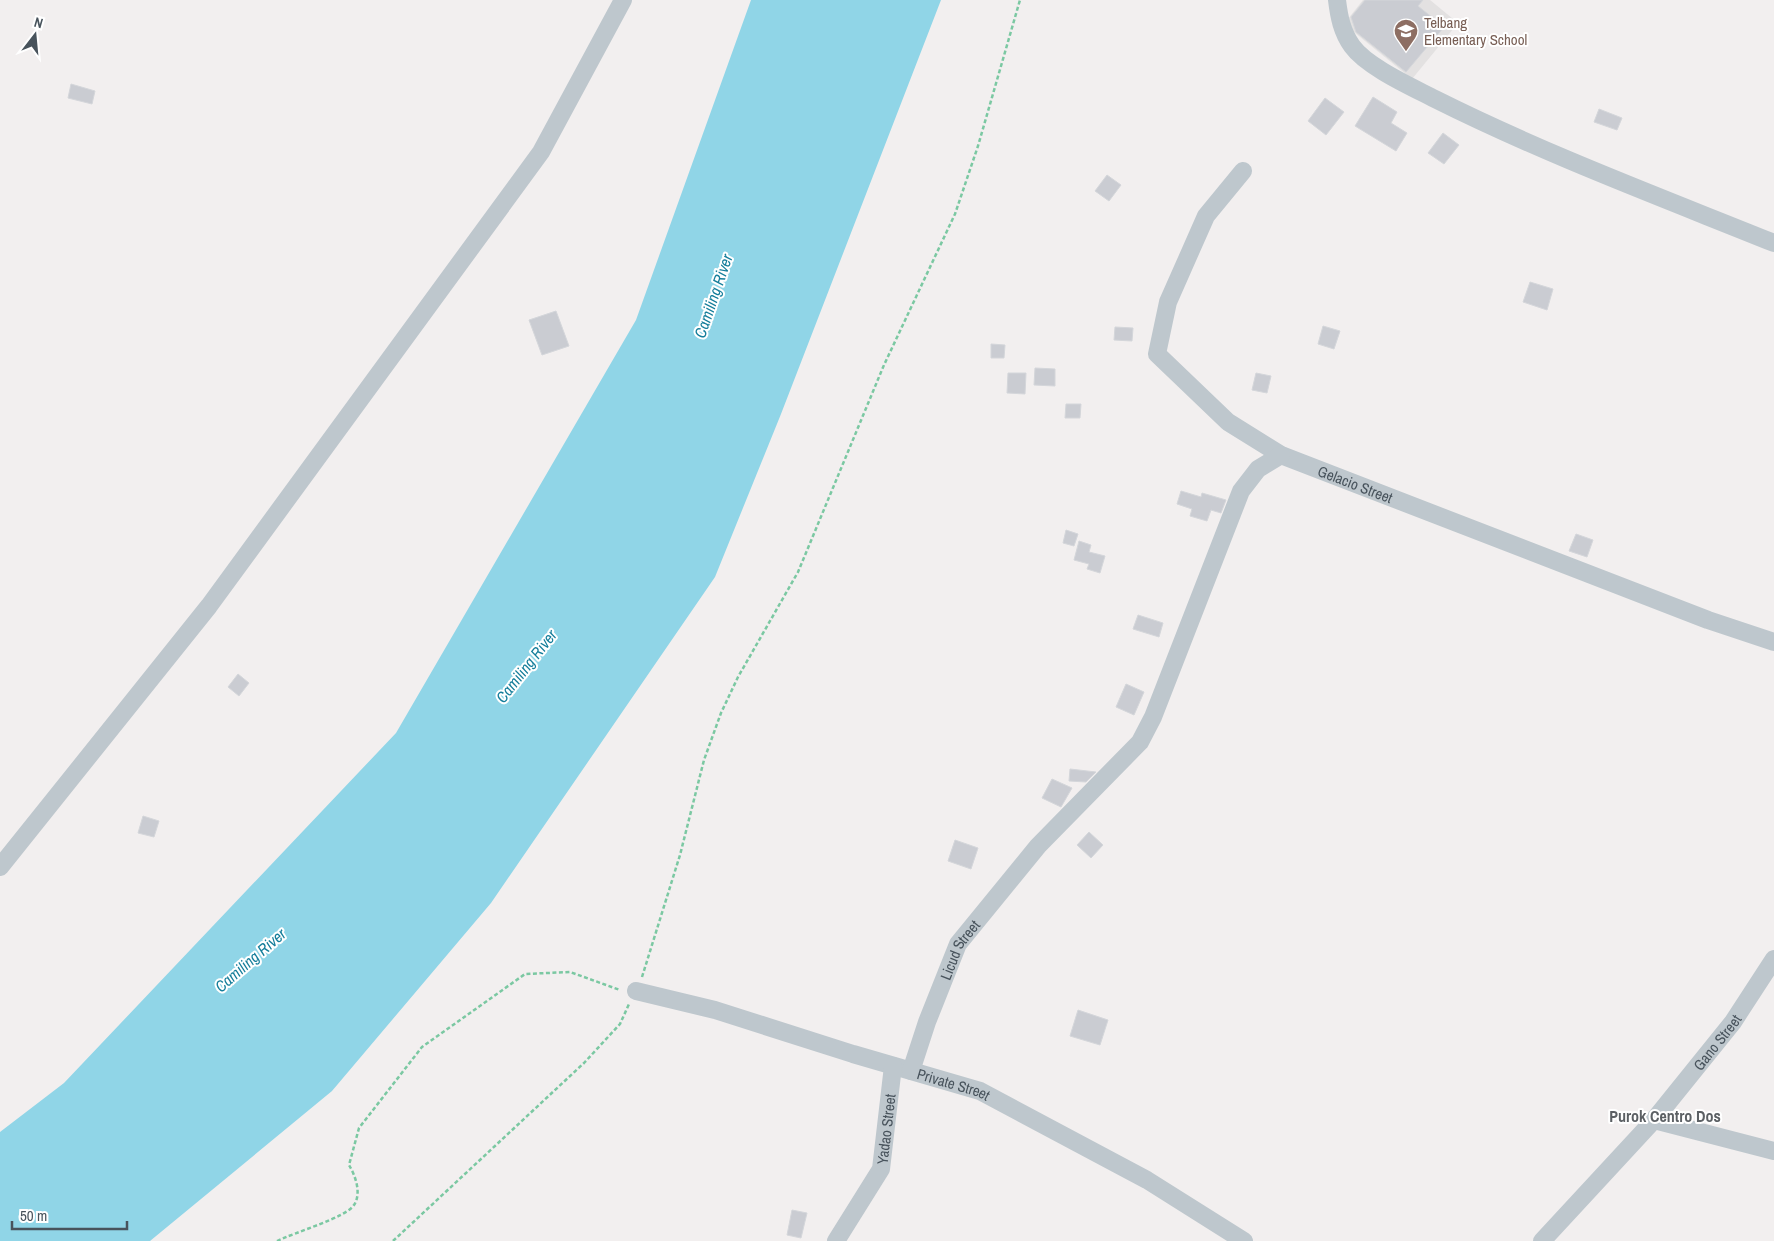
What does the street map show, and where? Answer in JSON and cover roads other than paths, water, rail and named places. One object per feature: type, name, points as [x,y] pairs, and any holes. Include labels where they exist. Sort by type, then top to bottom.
[{"type":"street","points":[[0,867],[209,606],[541,152],[623,0]]},
{"type":"street","points":[[1337,0],[1340,22],[1353,47],[1389,76],[1564,159],[1774,242]]},
{"type":"street","name":"Gelacio Street","points":[[1243,171],[1206,216],[1168,302],[1157,354],[1228,422],[1281,455],[1699,616],[1774,642]]},
{"type":"street","name":"Licud Street","points":[[910,1071],[958,944],[1038,846],[1140,742],[1153,718],[1242,490],[1258,469],[1281,455]]},
{"type":"street","name":"Gano Street","points":[[1552,1238],[1654,1120],[1733,1022],[1774,959]]},
{"type":"street","name":"Private Street","points":[[634,994],[715,1010],[893,1066],[980,1091],[1147,1180],[1244,1241]]},
{"type":"street","name":"Yadao Street","points":[[836,1241],[881,1169],[893,1066]]},
{"type":"street","points":[[1654,1120],[1774,1151]]},
{"type":"water","name":"Camiling River","points":[[751,0],[941,0],[781,414],[715,577],[491,903],[332,1091],[150,1241],[0,1241],[0,1132],[64,1083],[396,733],[636,320]]},
{"type":"place","name":"Telbang Elementary School","points":[[1406,52]]},
{"type":"district","name":"Purok Centro Dos","points":[[1665,1116]]}]
